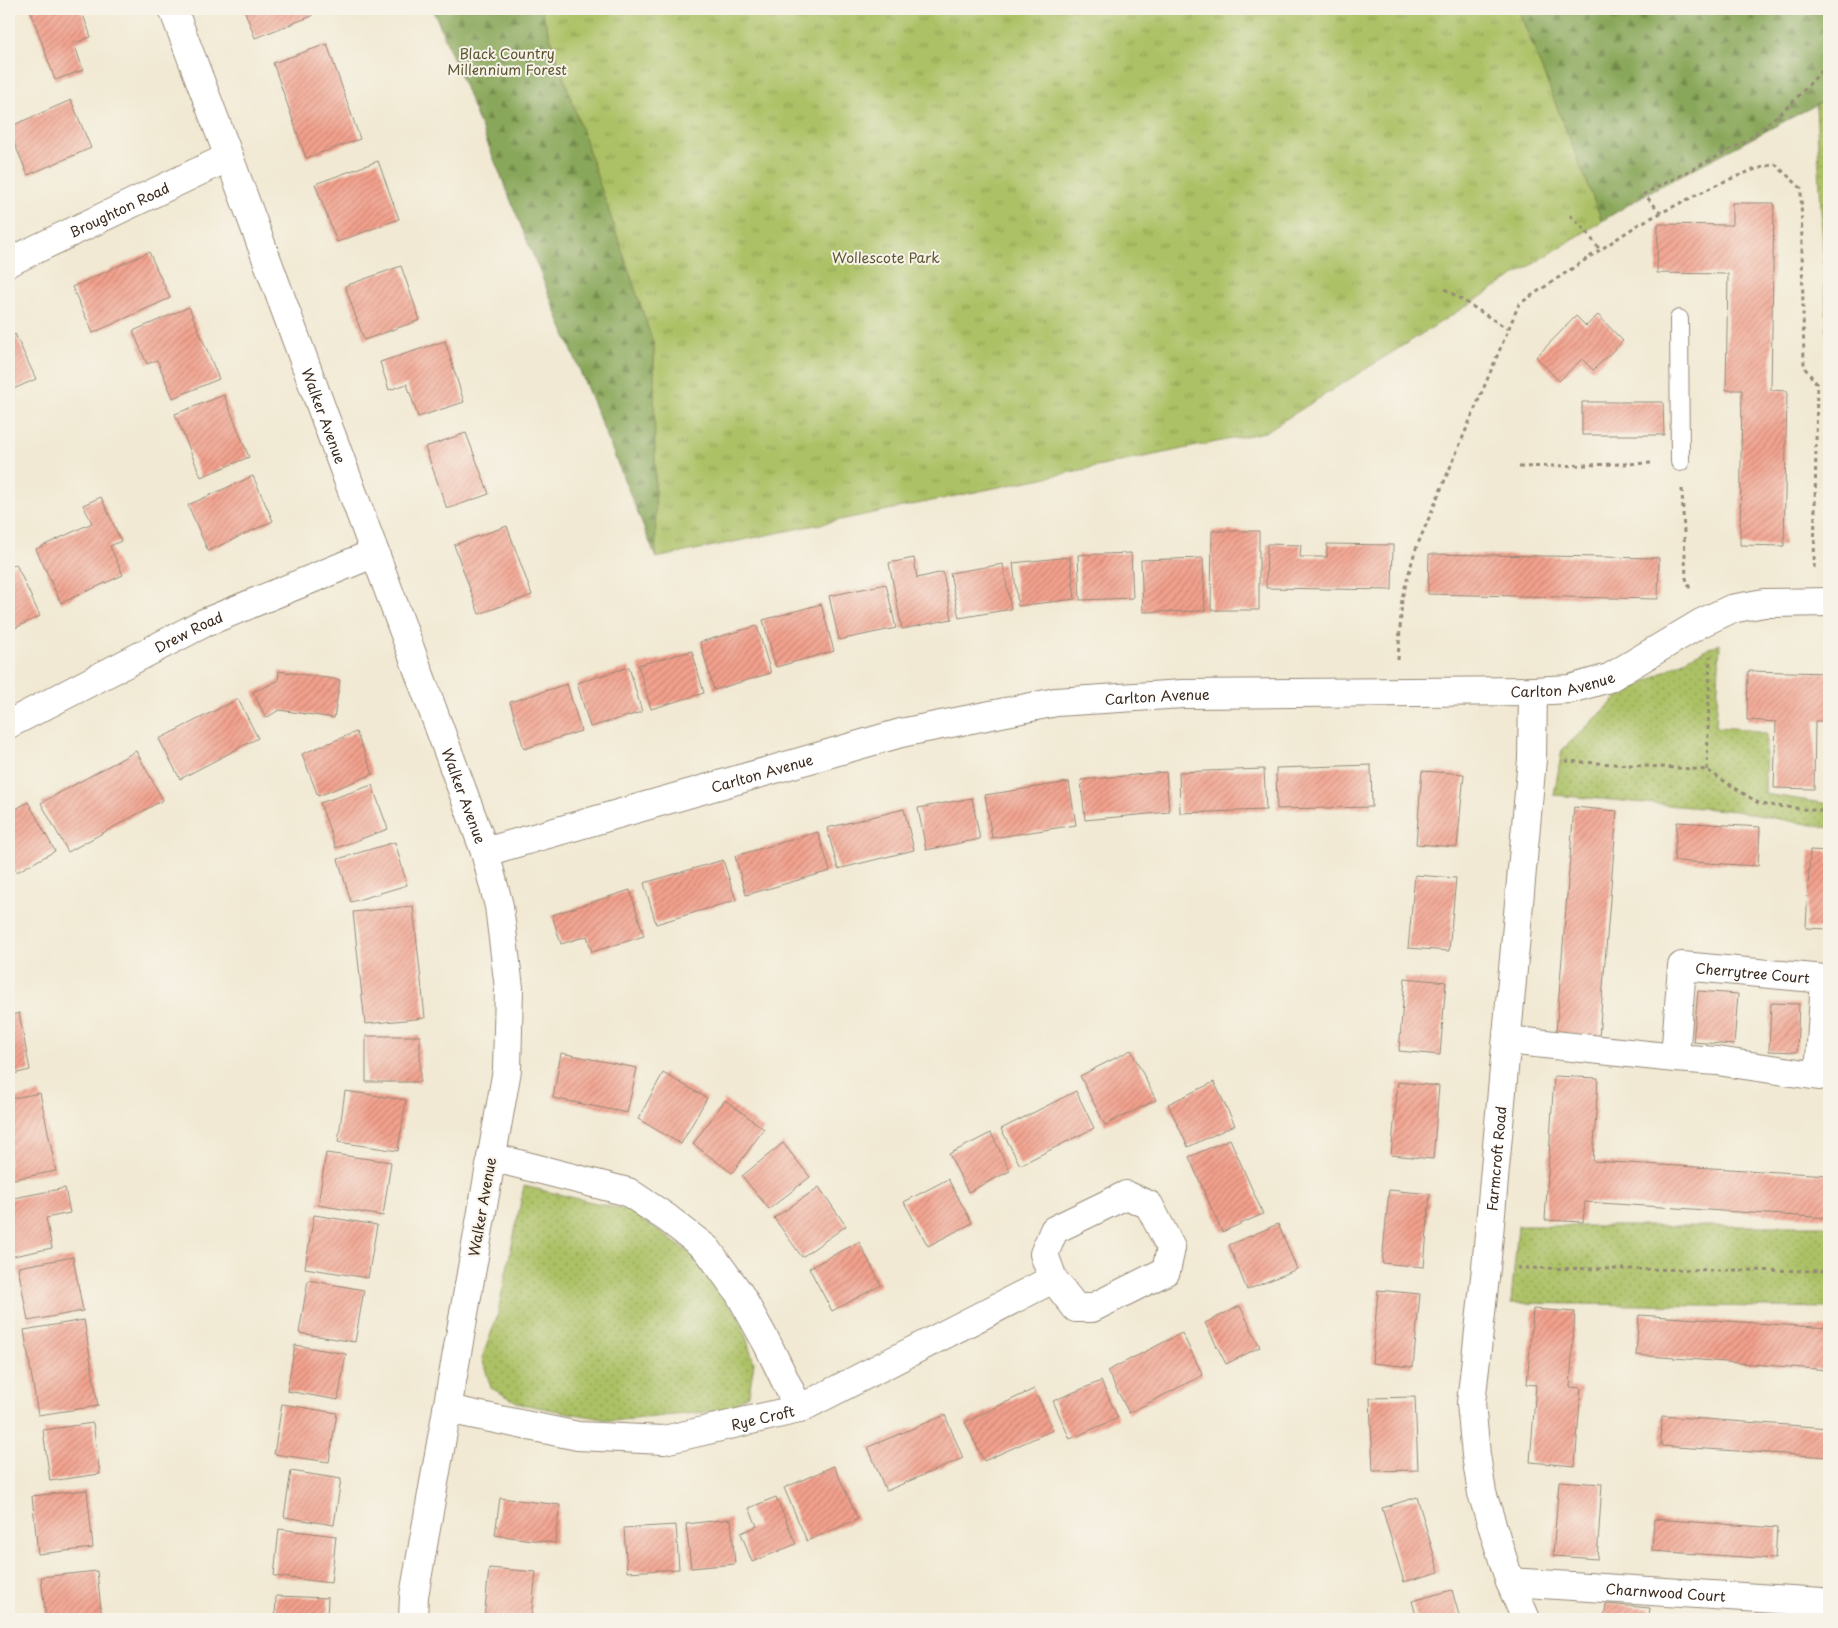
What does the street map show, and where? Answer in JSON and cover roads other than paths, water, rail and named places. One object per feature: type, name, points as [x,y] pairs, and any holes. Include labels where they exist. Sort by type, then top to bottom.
[{"type":"street","name":"Walker Avenue","points":[[172,9],[229,157],[485,852],[499,906],[509,988],[507,1070],[414,1596],[413,1619]]},
{"type":"street","name":"Broughton Road","points":[[9,262],[229,157]]},
{"type":"street","name":"Drew Road","points":[[9,724],[204,623],[375,553]]},
{"type":"street","name":"Carlton Avenue","points":[[485,852],[901,733],[1056,702],[1183,694],[1533,691],[1570,689],[1609,678],[1706,621],[1731,609],[1764,603],[1821,602]]},
{"type":"street","name":"Farmcroft Road","points":[[1526,1619],[1510,1582],[1482,1493],[1471,1403],[1486,1268],[1532,759],[1533,691]]},
{"type":"street","name":"Cherrytree Court","points":[[1507,1040],[1675,1058],[1717,1061],[1819,1076],[1824,979],[1682,966],[1675,1058]]},
{"type":"street","points":[[491,1157],[628,1192],[667,1218],[707,1249],[739,1293],[800,1409]]},
{"type":"street","points":[[1126,1195],[1149,1205],[1171,1248],[1166,1271],[1092,1308],[1076,1308],[1053,1280],[1044,1254],[1054,1230],[1126,1195]]},
{"type":"street","name":"Rye Croft","points":[[447,1409],[578,1436],[664,1440],[800,1409],[1053,1280]]},
{"type":"street","name":"Charnwood Court","points":[[1510,1582],[1822,1602]]},
{"type":"lane","points":[[1679,319],[1680,462]]},
{"type":"park label","name":"Black Country Millennium Forest","points":[[507,62]]},
{"type":"park label","name":"Wollescote Park","points":[[886,257]]}]
